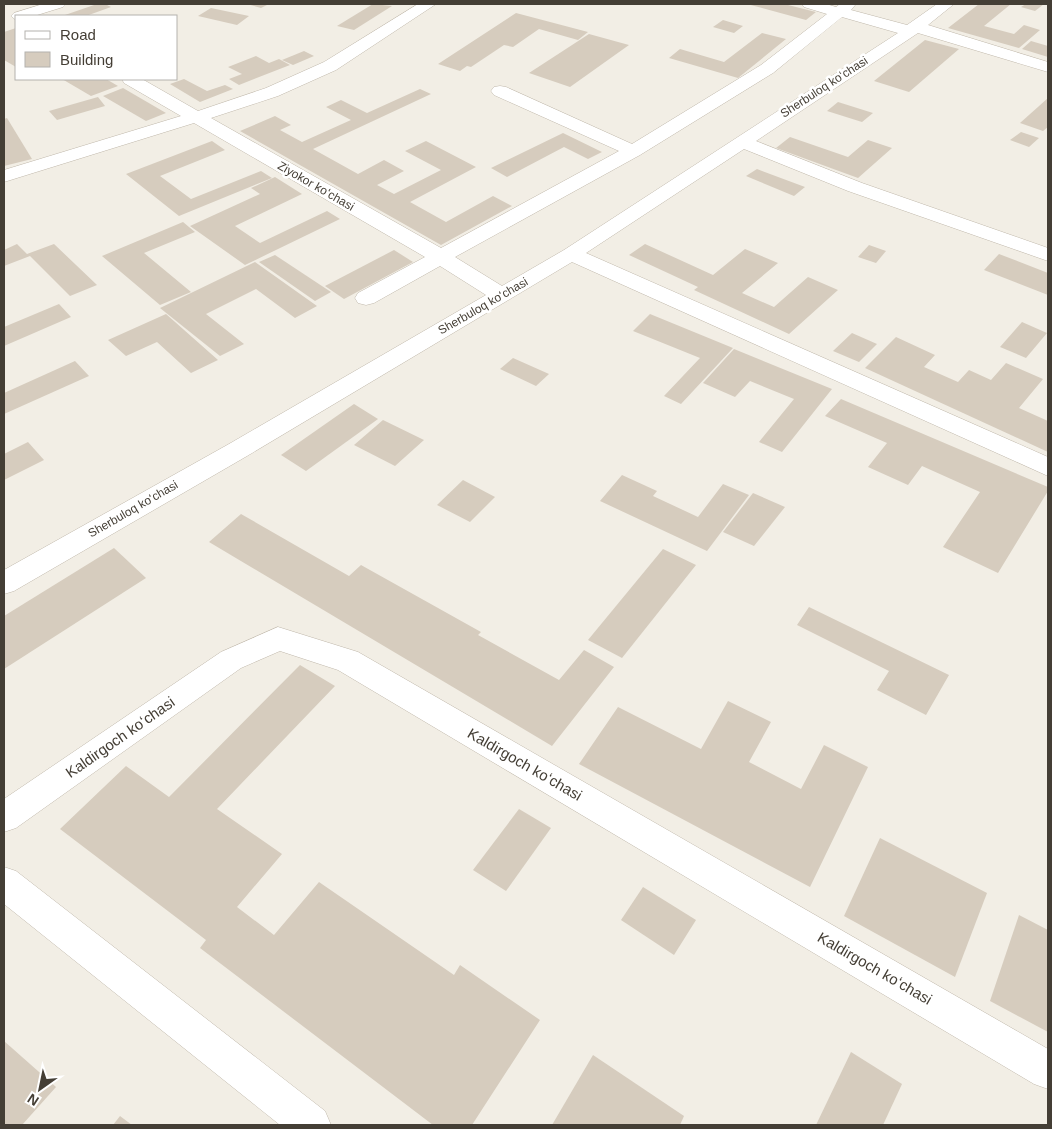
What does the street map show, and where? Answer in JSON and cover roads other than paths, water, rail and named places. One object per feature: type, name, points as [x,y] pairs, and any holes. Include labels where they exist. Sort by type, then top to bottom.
[{"type":"street","points":[[23,15],[58,4]]},
{"type":"street","points":[[4,176],[272,92],[330,66],[428,4]]},
{"type":"street","points":[[809,4],[844,8],[1048,67]]},
{"type":"street","name":"Sherbuloq koʻchasi","points":[[4,581],[238,450],[571,254],[948,4]]},
{"type":"street","points":[[4,6],[18,15]]},
{"type":"street","points":[[366,298],[633,151],[767,69],[844,8]]},
{"type":"street","name":"Ziyokor koʻchasi","points":[[132,80],[440,256],[502,295]]},
{"type":"street","points":[[500,91],[633,151]]},
{"type":"street","points":[[741,141],[855,186],[1048,254]]},
{"type":"street","points":[[571,254],[1048,467]]},
{"type":"street","name":"Kaldirgoch koʻchasi","points":[[4,817],[231,660],[278,639],[348,661],[1048,1070]]},
{"type":"street","points":[[4,883],[311,1125]]}]
